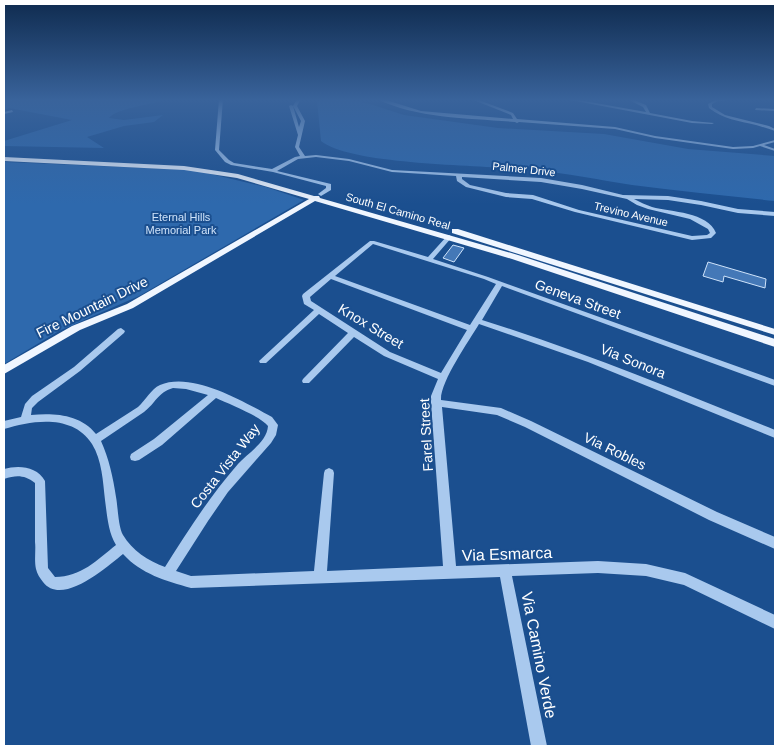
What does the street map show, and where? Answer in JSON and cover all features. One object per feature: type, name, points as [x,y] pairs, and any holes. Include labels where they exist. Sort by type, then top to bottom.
[{"type":"main road","name":"South El Camino Real","points":[[4,155],[208,165],[247,173],[775,342]]},
{"type":"main road","name":"South El Camino Real","points":[[4,159],[198,169],[238,176],[510,247],[775,332]]},
{"type":"main road","name":"Fire Mountain Drive","points":[[4,370],[76,328],[130,306],[318,196]]},
{"type":"main road","points":[[449,238],[456,236],[500,248],[510,247]]},
{"type":"street","points":[[218,134],[217,150],[223,158],[233,164],[329,185],[329,189],[318,196]]},
{"type":"street","points":[[642,134],[718,147],[762,146],[775,150]]},
{"type":"street","points":[[300,136],[297,147],[303,157]]},
{"type":"street","points":[[762,146],[775,141]]},
{"type":"street","name":"Palmer Drive","points":[[272,171],[291,160],[303,157],[344,159],[392,170],[540,180],[627,197],[668,198],[701,203],[738,212],[775,214]]},
{"type":"street","name":"Trevino Avenue","points":[[459,174],[459,180],[468,186],[506,194],[533,197],[577,211],[692,238],[709,237],[712,233],[711,228],[702,220],[664,212],[634,202],[627,197]]},
{"type":"street","points":[[429,260],[449,238]]},
{"type":"street","name":"Geneva Street","points":[[331,277],[372,242],[500,283],[775,383]]},
{"type":"street","points":[[263,361],[317,309],[307,302],[306,296],[331,277],[472,330]]},
{"type":"street","name":"Farel Street","points":[[450,572],[436,403],[443,377],[500,283]]},
{"type":"street","name":"Knox Street","points":[[317,309],[387,354],[443,377]]},
{"type":"street","name":"Via Sonora","points":[[478,321],[536,338],[775,434]]},
{"type":"street","points":[[25,420],[28,407],[34,399],[85,363],[121,331]]},
{"type":"street","points":[[306,381],[354,332]]},
{"type":"street","name":"Costa Vista Way","points":[[96,439],[147,405],[163,388],[173,385],[210,391],[269,420],[273,429],[270,437],[238,471],[202,518],[167,575]]},
{"type":"street","points":[[135,457],[158,442],[215,394]]},
{"type":"street","name":"Via Robles","points":[[436,403],[498,411],[713,516],[775,543]]},
{"type":"street","points":[[4,425],[25,420],[48,418],[68,420],[90,432],[96,439],[104,459],[118,536],[132,555],[154,571],[167,575]]},
{"type":"street","points":[[4,474],[28,470],[40,481],[42,570],[52,583],[64,584],[80,580],[125,545]]},
{"type":"street","points":[[320,578],[329,473]]},
{"type":"street","name":"Via Esmarca","points":[[167,575],[191,582],[598,566],[646,570],[685,579],[775,622]]},
{"type":"street","name":"Via Camino Verde","points":[[505,571],[539,746]]},
{"type":"green space","points":[[27,134],[97,134],[87,137],[104,148],[4,146],[4,141]]},
{"type":"green space","points":[[320,134],[604,134],[688,149],[775,156],[775,201],[632,185],[546,171],[390,160],[337,149],[321,141]]},
{"type":"green space","name":"Eternal Hills Memorial Park","points":[[4,162],[194,170],[266,187],[304,200],[139,296],[59,331],[4,364]]},
{"type":"building","points":[[453,245],[464,248],[454,262],[443,258]]},
{"type":"building","points":[[708,262],[766,279],[765,288],[724,276],[723,282],[703,276]]}]
